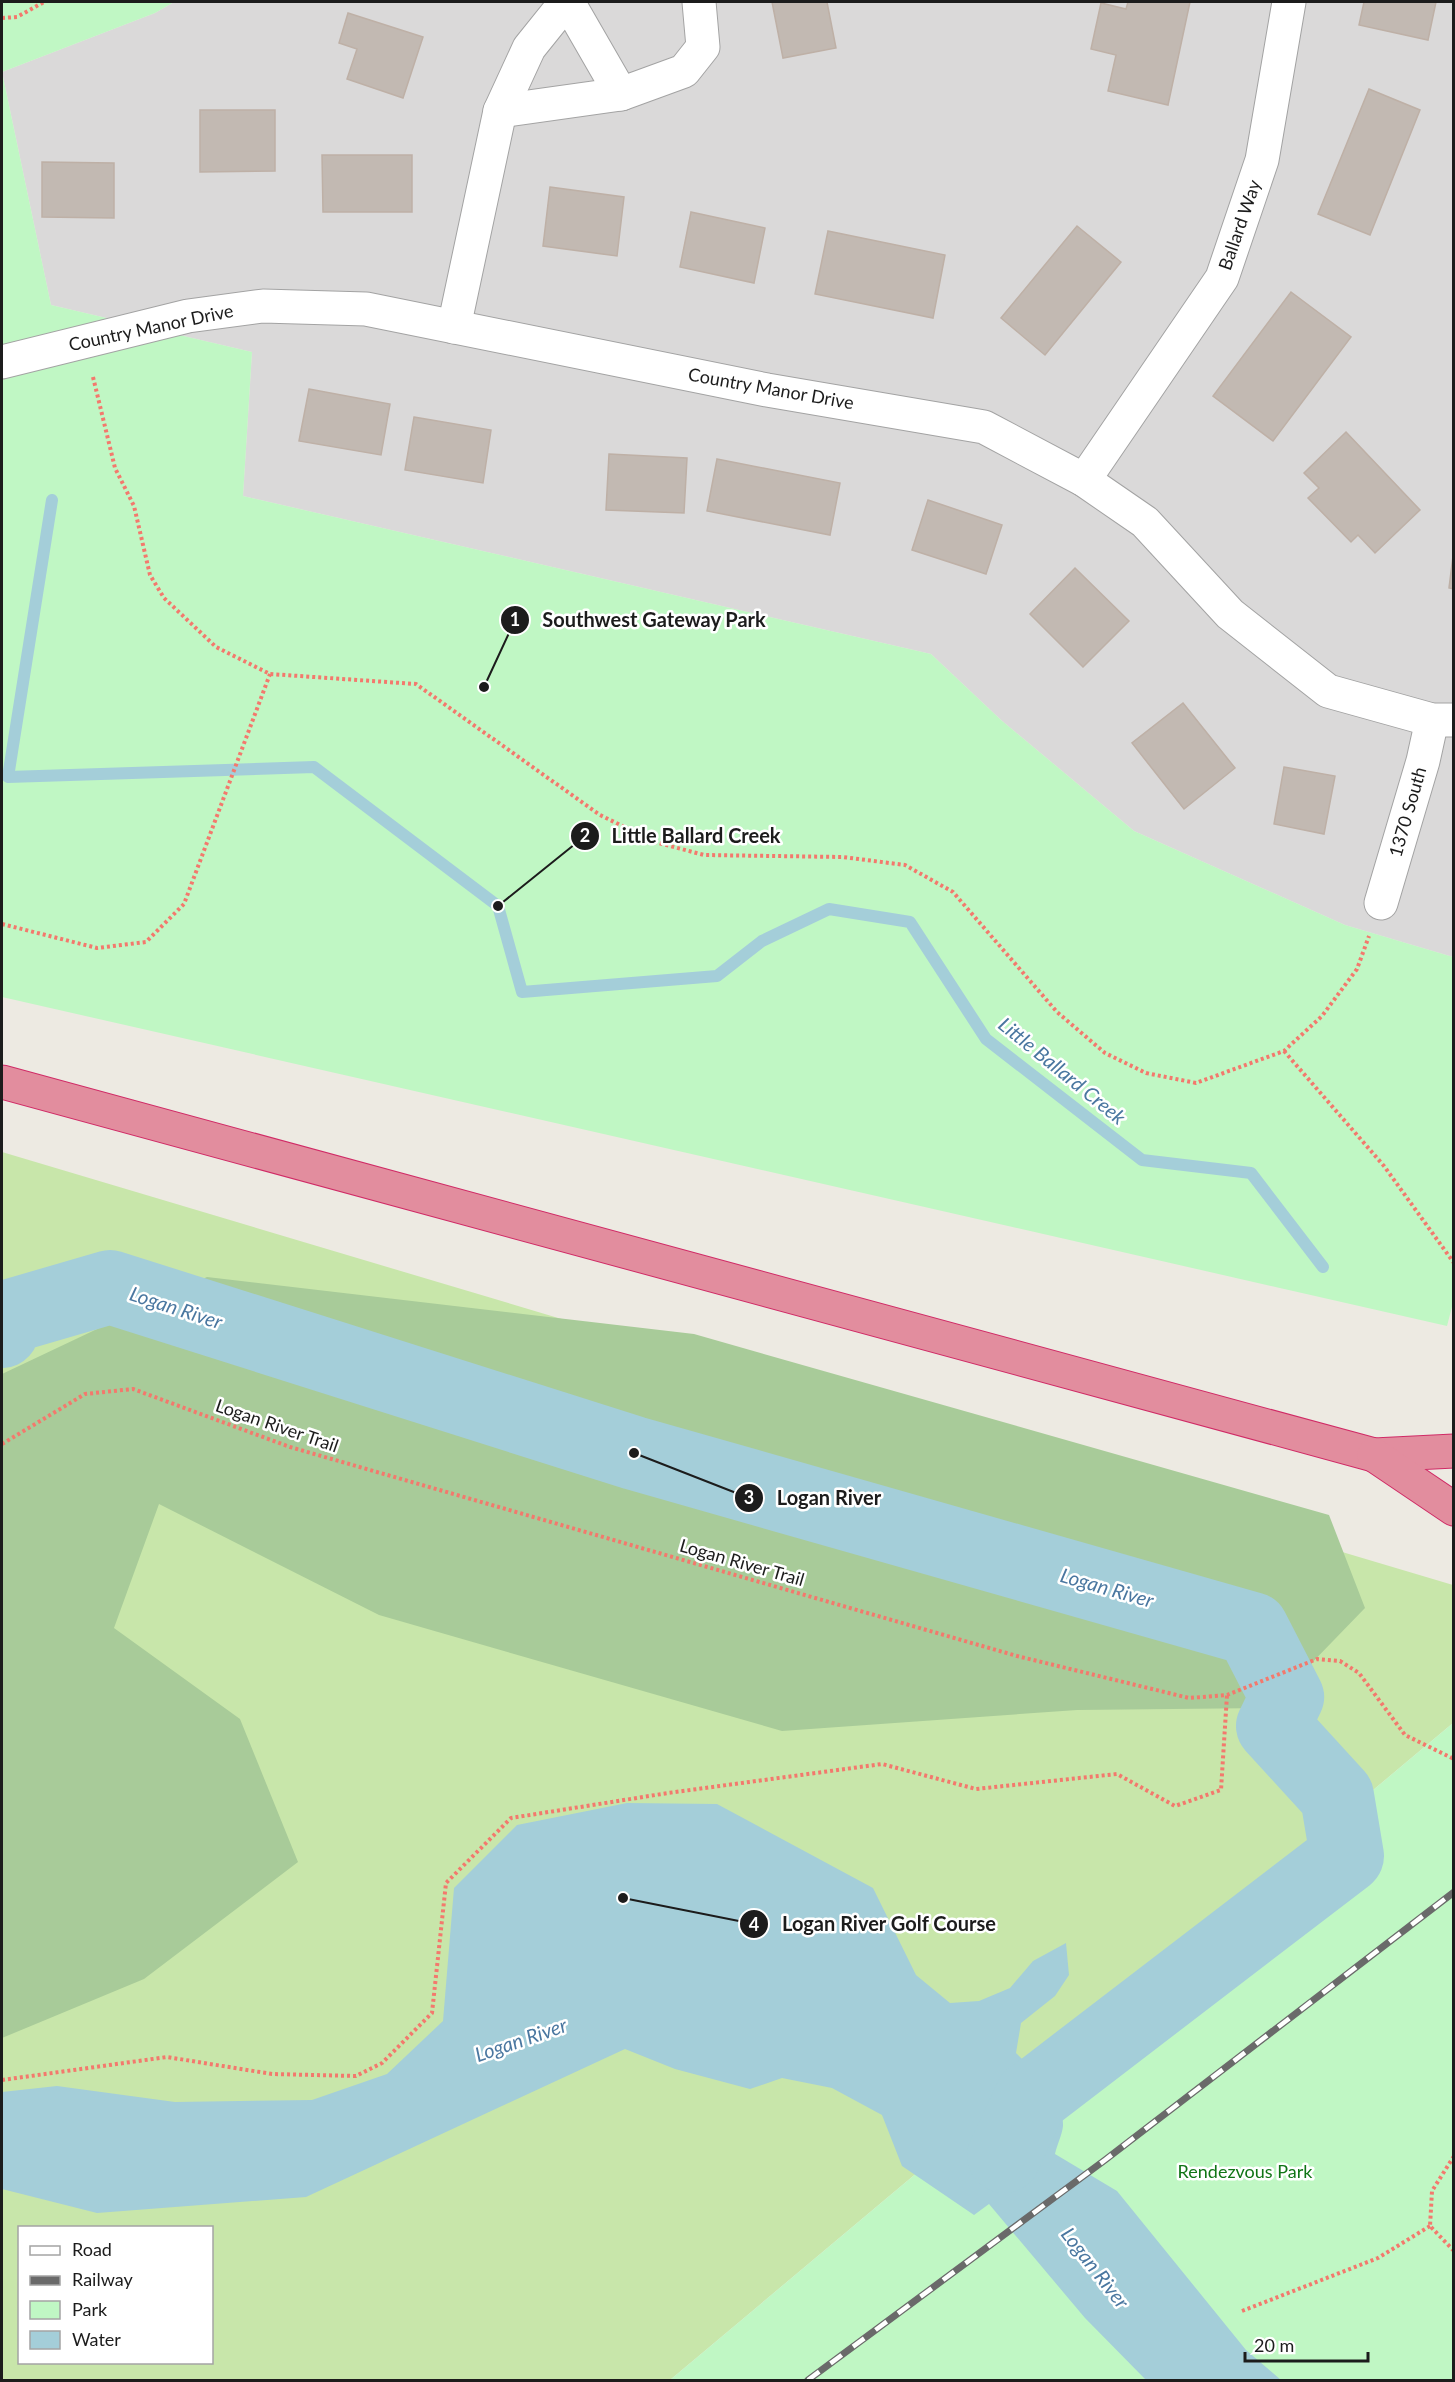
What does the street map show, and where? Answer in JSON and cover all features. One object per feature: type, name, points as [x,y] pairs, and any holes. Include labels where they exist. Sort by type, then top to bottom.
[{"type":"highway","points":[[2,1082],[1374,1455],[1454,1451]]},
{"type":"highway","points":[[1374,1455],[1454,1509]]},
{"type":"street","points":[[454,327],[500,111],[529,48],[567,2],[621,94]]},
{"type":"street","points":[[500,111],[621,94],[684,71],[703,47],[699,2]]},
{"type":"street","name":"Ballard Way","points":[[1084,480],[1222,278],[1262,160],[1289,2]]},
{"type":"street","name":"Country Manor Drive","points":[[2,362],[188,316],[263,306],[366,309],[767,390],[984,427],[1084,480],[1145,522],[1230,614],[1328,691],[1443,720]]},
{"type":"street","name":"1370 South","points":[[1381,903],[1423,761],[1443,720]]},
{"type":"path","points":[[2,18],[17,17],[44,2]]},
{"type":"path","points":[[84,342],[115,468],[134,506],[150,575],[164,598],[216,647],[270,674],[416,684],[600,815],[655,842],[704,855],[843,857],[905,866],[953,892],[1057,1012],[1089,1040],[1105,1053],[1146,1073],[1196,1083],[1284,1051],[1322,1016],[1357,969],[1381,903]]},
{"type":"path","points":[[2,924],[97,948],[146,942],[184,904],[270,674]]},
{"type":"path","points":[[1284,1051],[1384,1166],[1454,1263]]},
{"type":"path","name":"Logan River Trail","points":[[2,1444],[85,1394],[133,1389],[290,1447],[1017,1656],[1189,1698],[1227,1695],[1317,1659],[1340,1660],[1359,1673],[1405,1735],[1454,1759]]},
{"type":"path","points":[[2,2080],[167,2057],[272,2074],[357,2076],[382,2063],[432,2013],[446,1883],[511,1818],[668,1793],[882,1764],[976,1789],[1117,1774],[1175,1806],[1221,1790],[1227,1695]]},
{"type":"path","points":[[1454,2156],[1432,2191],[1430,2226],[1454,2251]]},
{"type":"path","points":[[1242,2310],[1378,2258],[1430,2226]]},
{"type":"shaded area","points":[[174,2],[1453,2],[1453,957],[1345,925],[1134,831],[1001,720],[931,654],[243,496],[252,352],[51,305],[2,72],[155,13]]},
{"type":"green space","points":[[2,2],[174,2],[155,13],[2,72]]},
{"type":"green space","points":[[2,72],[51,305],[252,352],[243,496],[931,654],[1001,720],[1134,831],[1345,925],[1453,957],[1453,1303],[1447,1326],[2,997]]},
{"type":"green space","points":[[2,1152],[1453,1585],[1453,1723],[670,2380],[2,2380]]},
{"type":"green space","points":[[207,1277],[694,1334],[1329,1515],[1365,1608],[1268,1708],[1077,1710],[782,1731],[379,1615],[159,1504],[114,1628],[240,1719],[298,1862],[144,1979],[2,2038],[2,1374]]},
{"type":"green space","name":"Rendezvous Park","points":[[1453,1723],[1453,2380],[670,2380]]},
{"type":"water","points":[[627,1803],[717,1804],[873,1888],[916,1975],[950,2003],[979,2001],[1010,1988],[1033,1961],[1066,1943],[1069,1975],[1055,1996],[1021,2023],[1016,2053],[1047,2085],[1059,2104],[1063,2126],[1055,2154],[1117,2191],[1246,2350],[1281,2380],[1146,2380],[1085,2318],[989,2204],[974,2215],[902,2166],[882,2115],[832,2088],[782,2078],[750,2089],[675,2069],[625,2049],[306,2197],[97,2213],[2,2189],[2,2092],[57,2086],[175,2102],[312,2100],[387,2074],[443,2021],[454,1888],[517,1825]]},
{"type":"building","points":[[772,2],[827,2],[836,48],[783,58]]},
{"type":"building","points":[[1128,2],[1190,2],[1168,105],[1108,91],[1116,55],[1091,49],[1101,3],[1126,9]]},
{"type":"building","points":[[1364,2],[1436,2],[1428,40],[1359,25]]},
{"type":"building","points":[[348,13],[423,37],[403,98],[347,79],[357,49],[339,43]]},
{"type":"building","points":[[1369,89],[1420,110],[1370,235],[1318,214]]},
{"type":"building","points":[[200,110],[275,110],[275,171],[200,172]]},
{"type":"building","points":[[322,155],[412,155],[412,212],[323,212]]},
{"type":"building","points":[[42,162],[114,163],[114,218],[42,217]]},
{"type":"building","points":[[550,187],[624,197],[617,256],[543,246]]},
{"type":"building","points":[[691,212],[765,228],[754,283],[680,267]]},
{"type":"building","points":[[1077,226],[1121,262],[1045,355],[1001,318]]},
{"type":"building","points":[[828,231],[945,255],[933,318],[815,294]]},
{"type":"building","points":[[1291,292],[1351,337],[1273,441],[1213,396]]},
{"type":"building","points":[[309,389],[390,404],[381,455],[299,441]]},
{"type":"building","points":[[414,417],[491,430],[483,483],[405,470]]},
{"type":"building","points":[[1346,432],[1420,510],[1375,553],[1358,535],[1351,542],[1308,498],[1319,488],[1304,473]]},
{"type":"building","points":[[609,454],[687,458],[684,513],[606,510]]},
{"type":"building","points":[[717,459],[840,483],[830,535],[707,511]]},
{"type":"building","points":[[928,500],[1002,525],[986,574],[912,550]]},
{"type":"building","points":[[1454,548],[1454,589],[1449,588]]},
{"type":"building","points":[[1075,568],[1129,621],[1083,667],[1030,614]]},
{"type":"building","points":[[1183,703],[1235,768],[1184,809],[1132,743]]},
{"type":"building","points":[[1284,767],[1335,776],[1324,834],[1274,824]]},
{"type":"waterway","name":"Little Ballard Creek","points":[[52,500],[8,777],[314,767],[498,906],[522,992],[717,976],[762,941],[829,909],[910,922],[986,1039],[1142,1160],[1251,1173],[1323,1267]]},
{"type":"waterway","name":"Logan River","points":[[2,1331],[7,1317],[110,1287],[634,1453],[1252,1629],[1287,1697],[1273,1726],[1337,1796],[1347,1856],[1031,2098],[1004,2156]]},
{"type":"railway","points":[[808,2380],[1105,2160],[1454,1892]]},
{"type":"place","name":"Southwest Gateway Park","points":[[484,687]]},
{"type":"place","name":"Little Ballard Creek","points":[[498,906]]},
{"type":"place","name":"Logan River","points":[[634,1453]]},
{"type":"place","name":"Logan River Golf Course","points":[[623,1898]]}]
